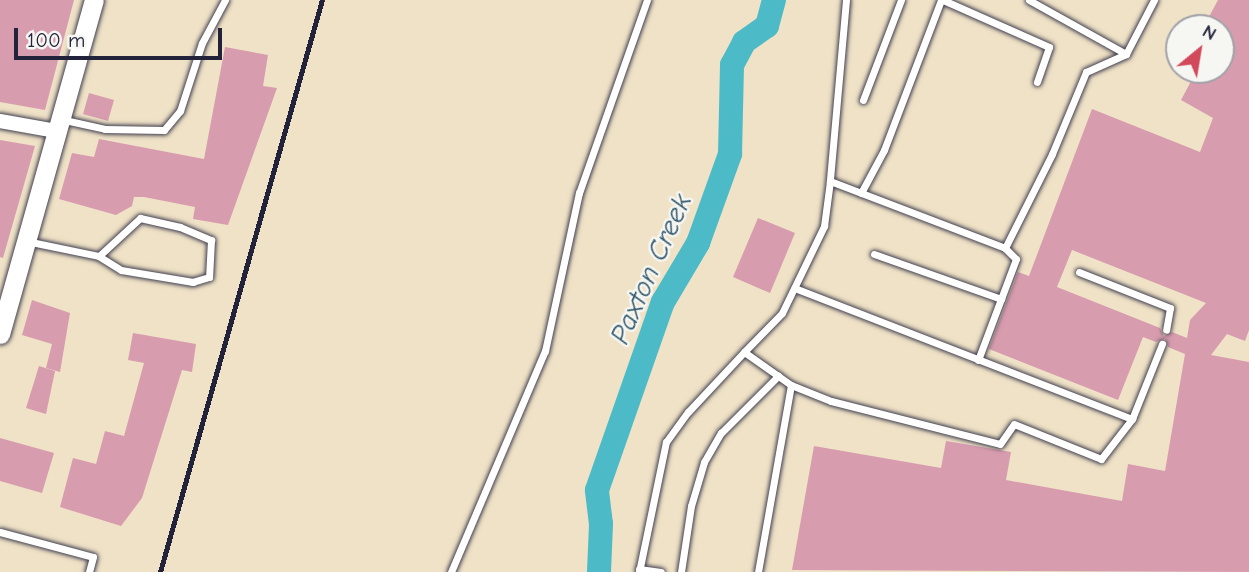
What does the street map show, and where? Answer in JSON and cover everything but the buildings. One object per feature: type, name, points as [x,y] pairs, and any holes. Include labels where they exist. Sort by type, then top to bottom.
[{"type":"main road","points":[[0,334],[94,0]]},
{"type":"street","points":[[0,121],[58,125]]},
{"type":"lane","points":[[58,125],[164,131],[180,111],[202,43],[225,0]]},
{"type":"lane","points":[[451,572],[545,351],[579,193],[647,0]]},
{"type":"lane","points":[[661,572],[639,570],[666,442],[688,412],[782,313],[824,226],[846,0]]},
{"type":"lane","points":[[863,100],[901,0]]},
{"type":"lane","points":[[860,192],[884,150],[942,0],[1049,47],[1037,82]]},
{"type":"lane","points":[[1029,0],[1126,54]]},
{"type":"lane","points":[[1005,248],[1052,154],[1086,72],[1126,54],[1154,0]]},
{"type":"lane","points":[[830,181],[1005,248],[1016,260],[978,360]]},
{"type":"lane","points":[[26,241],[99,256],[121,270],[193,282],[209,277],[211,240],[180,227],[140,218],[99,256]]},
{"type":"lane","points":[[874,254],[1001,299]]},
{"type":"lane","points":[[1079,272],[1170,308],[1166,330]]},
{"type":"lane","points":[[794,288],[1132,419]]},
{"type":"lane","points":[[744,352],[792,385],[831,401],[1000,444],[1014,424],[1101,459],[1132,419],[1162,344]]},
{"type":"lane","points":[[681,572],[691,506],[704,462],[721,433],[778,376]]},
{"type":"lane","points":[[758,572],[792,385]]},
{"type":"lane","points":[[0,532],[93,557],[89,572]]},
{"type":"waterway","name":"Paxton Creek","points":[[599,572],[601,524],[597,490],[663,302],[698,243],[730,154],[732,65],[744,42],[767,26],[774,0]]},
{"type":"railway","points":[[160,572],[322,0]]}]
